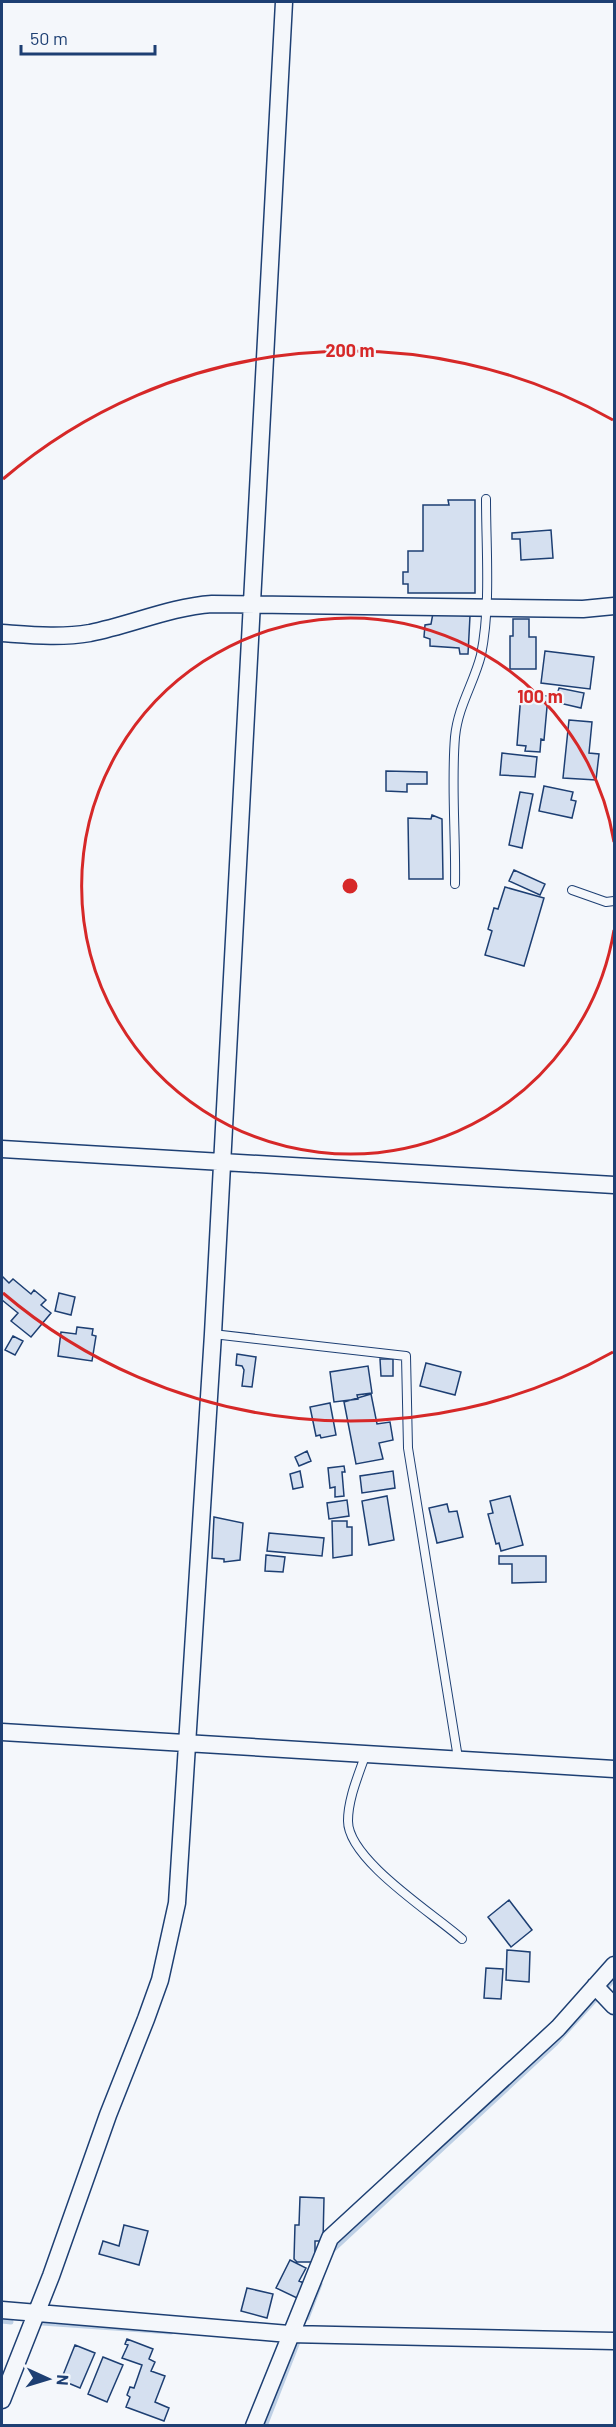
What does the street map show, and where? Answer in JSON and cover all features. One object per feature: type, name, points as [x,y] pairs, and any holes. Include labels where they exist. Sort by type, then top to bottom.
[{"type":"street","points":[[2,2400],[51,2276],[160,1980],[177,1903],[213,1334],[220,1162],[254,605],[284,2]]},
{"type":"street","points":[[2,633],[71,635],[103,630],[182,607],[254,605],[583,609],[615,606]]},
{"type":"street","points":[[2,1149],[615,1185]]},
{"type":"street","points":[[2,1732],[615,1769]]},
{"type":"street","points":[[254,2426],[330,2238],[558,2028],[615,1965]]},
{"type":"street","points":[[595,1986],[615,2006]]},
{"type":"street","points":[[2,2310],[290,2334],[615,2341]]},
{"type":"lane","points":[[455,884],[455,737],[462,700],[480,655],[486,608],[486,499]]},
{"type":"lane","points":[[572,890],[606,902],[615,901]]},
{"type":"lane","points":[[213,1334],[406,1356],[408,1448],[458,1758]]},
{"type":"lane","points":[[366,1753],[348,1821],[354,1841],[378,1869],[462,1939]]},
{"type":"building","points":[[448,500],[475,500],[475,593],[408,593],[408,584],[403,584],[403,572],[408,572],[408,551],[423,551],[423,505],[449,505]]},
{"type":"building","points":[[551,530],[553,558],[521,560],[520,539],[512,539],[512,533]]},
{"type":"building","points":[[433,613],[470,616],[468,654],[460,654],[459,648],[430,646],[430,639],[424,637],[425,625],[431,624]]},
{"type":"building","points":[[513,619],[529,619],[529,637],[536,637],[536,669],[510,669],[510,636],[513,636]]},
{"type":"building","points":[[545,651],[594,657],[590,689],[541,683]]},
{"type":"building","points":[[559,688],[584,693],[581,708],[555,702]]},
{"type":"building","points":[[521,694],[548,696],[544,740],[541,739],[540,752],[525,751],[526,746],[517,745]]},
{"type":"building","points":[[569,720],[592,722],[589,753],[599,754],[596,780],[563,778]]},
{"type":"building","points":[[502,753],[537,757],[535,777],[500,775]]},
{"type":"building","points":[[386,771],[427,772],[427,784],[407,784],[407,792],[386,791]]},
{"type":"building","points":[[544,786],[573,792],[571,800],[576,801],[572,818],[539,811]]},
{"type":"building","points":[[520,792],[533,794],[522,848],[509,845]]},
{"type":"building","points":[[432,815],[442,819],[443,879],[409,879],[408,818],[431,819]]},
{"type":"building","points":[[514,870],[545,884],[540,895],[509,881]]},
{"type":"building","points":[[505,887],[544,898],[524,966],[485,955],[492,931],[488,929],[494,908],[498,909]]},
{"type":"building","points":[[2,1276],[9,1283],[13,1279],[31,1294],[34,1290],[46,1300],[41,1305],[51,1313],[31,1337],[11,1321],[18,1313],[2,1300]]},
{"type":"building","points":[[59,1293],[75,1297],[71,1315],[55,1311]]},
{"type":"building","points":[[77,1327],[93,1329],[92,1335],[96,1336],[92,1361],[58,1356],[61,1332],[76,1334]]},
{"type":"building","points":[[13,1336],[23,1341],[15,1355],[5,1350]]},
{"type":"building","points":[[237,1354],[256,1357],[252,1387],[242,1386],[244,1370],[242,1366],[236,1365]]},
{"type":"building","points":[[380,1359],[393,1359],[393,1376],[381,1376]]},
{"type":"building","points":[[426,1363],[461,1372],[455,1395],[420,1386]]},
{"type":"building","points":[[368,1366],[372,1393],[357,1395],[358,1399],[334,1402],[330,1372]]},
{"type":"building","points":[[371,1394],[377,1424],[390,1422],[393,1440],[379,1443],[383,1459],[356,1464],[344,1402]]},
{"type":"building","points":[[330,1403],[336,1435],[321,1438],[320,1435],[316,1436],[310,1407]]},
{"type":"building","points":[[307,1451],[311,1461],[299,1466],[295,1457]]},
{"type":"building","points":[[344,1466],[345,1472],[342,1472],[344,1496],[335,1497],[335,1487],[330,1488],[328,1468]]},
{"type":"building","points":[[300,1471],[303,1487],[293,1489],[290,1474]]},
{"type":"building","points":[[393,1471],[395,1488],[362,1493],[360,1476]]},
{"type":"building","points":[[387,1496],[394,1540],[369,1545],[362,1501]]},
{"type":"building","points":[[510,1496],[523,1545],[501,1551],[499,1543],[496,1544],[488,1514],[493,1513],[490,1501]]},
{"type":"building","points":[[347,1500],[349,1516],[329,1519],[327,1503]]},
{"type":"building","points":[[447,1504],[449,1512],[457,1511],[463,1537],[437,1543],[429,1508]]},
{"type":"building","points":[[214,1517],[243,1523],[240,1560],[224,1562],[224,1559],[212,1558]]},
{"type":"building","points":[[332,1521],[347,1521],[347,1527],[352,1527],[352,1555],[333,1558]]},
{"type":"building","points":[[269,1533],[324,1538],[322,1556],[267,1551]]},
{"type":"building","points":[[266,1555],[285,1557],[283,1572],[265,1571]]},
{"type":"building","points":[[499,1556],[546,1556],[546,1582],[512,1583],[512,1564],[499,1564]]},
{"type":"building","points":[[509,1900],[532,1930],[511,1947],[488,1917]]},
{"type":"building","points":[[507,1950],[530,1952],[529,1982],[506,1980]]},
{"type":"building","points":[[486,1968],[503,1969],[501,1999],[484,1998]]},
{"type":"building","points":[[300,2197],[324,2198],[323,2241],[315,2241],[315,2262],[297,2262],[294,2259],[295,2225],[299,2225]]},
{"type":"building","points":[[124,2225],[148,2231],[139,2265],[99,2254],[103,2241],[119,2246]]},
{"type":"building","points":[[290,2260],[306,2268],[299,2281],[304,2283],[297,2298],[276,2288]]},
{"type":"building","points":[[247,2288],[273,2294],[267,2318],[241,2311]]},
{"type":"building","points":[[127,2339],[153,2349],[149,2359],[155,2362],[151,2371],[165,2376],[155,2402],[169,2408],[164,2421],[126,2407],[130,2397],[127,2395],[130,2387],[134,2388],[142,2365],[122,2358],[128,2345],[125,2344]]},
{"type":"building","points":[[75,2345],[95,2353],[80,2388],[61,2380]]},
{"type":"building","points":[[103,2357],[123,2365],[107,2402],[88,2394]]},
{"type":"waterway","points":[[333,2250],[555,2044],[614,1979]]},
{"type":"waterway","points":[[307,2318],[320,2284]]},
{"type":"waterway","points":[[2,2321],[11,2322]]},
{"type":"waterway","points":[[42,2323],[171,2332]]},
{"type":"waterway","points":[[265,2426],[299,2339]]}]
